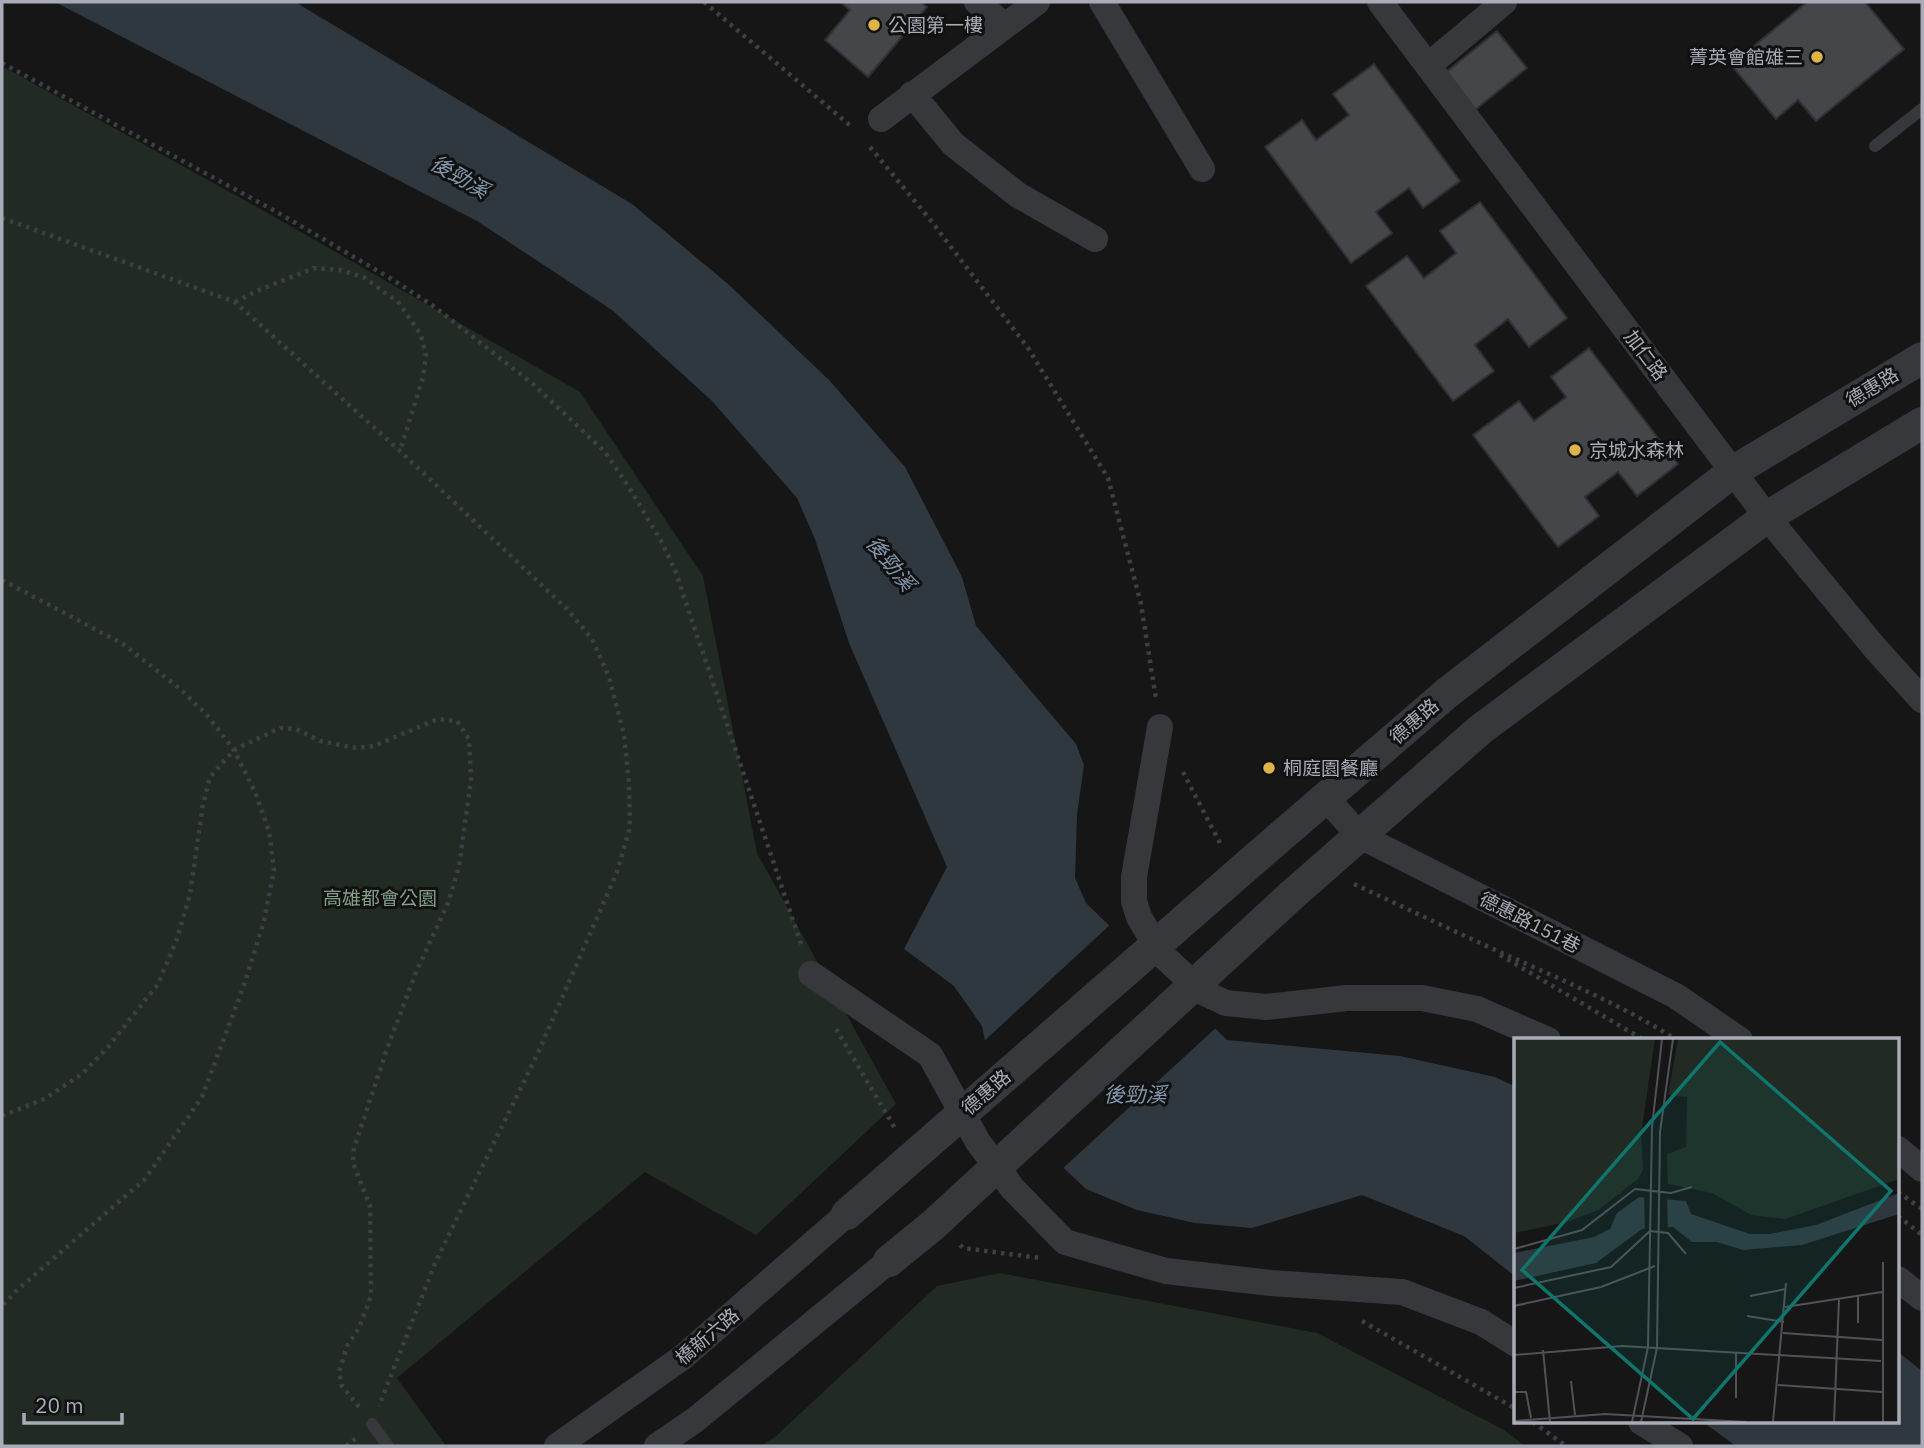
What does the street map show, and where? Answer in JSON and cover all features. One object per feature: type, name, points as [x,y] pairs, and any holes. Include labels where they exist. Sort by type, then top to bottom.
[{"type":"street","points":[[977,2],[1005,26]]},
{"type":"street","points":[[881,119],[1037,2]]},
{"type":"street","points":[[1101,2],[1202,169]]},
{"type":"street","name":"加仁路","points":[[1380,2],[1767,517],[1875,648],[1922,700]]},
{"type":"street","points":[[1429,65],[1504,2]]},
{"type":"street","points":[[912,94],[953,144],[1018,195],[1095,239]]},
{"type":"street","name":"德惠路","points":[[847,1213],[1447,693],[1734,471],[1922,358]]},
{"type":"street","points":[[657,1446],[695,1420],[932,1226],[1292,895],[1481,729],[1767,517],[1922,423]]},
{"type":"street","points":[[1160,727],[1134,877],[1134,901],[1146,932],[1160,953],[1202,992],[1226,1003],[1266,1007],[1347,998],[1422,998],[1477,1009],[1543,1038]]},
{"type":"street","name":"德惠路151巷","points":[[1326,798],[1360,836],[1676,996],[1737,1038]]},
{"type":"street","points":[[811,974],[930,1055],[978,1142],[1013,1189],[1065,1242],[1166,1271],[1271,1283],[1402,1292],[1481,1322],[1514,1343]]},
{"type":"street","points":[[1899,1150],[1922,1169]]},
{"type":"street","name":"橋新六路","points":[[557,1446],[683,1357],[847,1213]]},
{"type":"street","points":[[1899,1280],[1922,1298]]},
{"type":"street","points":[[1643,1424],[1680,1446]]},
{"type":"lane","points":[[1874,146],[1922,109]]},
{"type":"lane","points":[[372,1424],[388,1446]]},
{"type":"path","points":[[705,2],[858,133],[932,222],[1028,348],[1108,478],[1141,604],[1160,727],[1223,849]]},
{"type":"path","points":[[2,64],[275,211],[432,305],[533,384],[605,452],[661,541],[675,570],[811,974]]},
{"type":"path","points":[[858,133],[881,119]]},
{"type":"path","points":[[2,218],[235,302],[400,451],[567,609],[592,639],[609,677],[624,735],[629,784],[630,827],[617,872],[537,1055],[436,1261],[372,1424],[346,1446]]},
{"type":"path","points":[[235,302],[257,290],[314,268],[340,270],[365,278],[399,303],[421,335],[426,356],[423,377],[400,451]]},
{"type":"path","points":[[2,580],[123,644],[179,688],[205,714],[234,750],[255,792],[269,831],[274,870],[264,921],[244,985],[202,1097],[145,1179],[15,1292],[2,1307]]},
{"type":"path","points":[[2,1116],[44,1100],[82,1074],[108,1047],[158,984],[177,939],[190,894],[203,804],[210,777],[234,750],[280,728],[296,729],[320,741],[356,748],[374,746],[438,719],[457,721],[469,739],[471,780],[459,867],[448,903],[417,970],[389,1043],[354,1148],[353,1163],[370,1206],[371,1296],[359,1328],[347,1346],[339,1372],[342,1386],[372,1424]]},
{"type":"path","points":[[1322,869],[1588,990],[1674,1038]]},
{"type":"path","points":[[1477,941],[1641,1038]]},
{"type":"path","points":[[835,1027],[896,1131]]},
{"type":"path","points":[[1899,1193],[1922,1209]]},
{"type":"path","points":[[1899,1217],[1922,1235]]},
{"type":"path","points":[[1536,1424],[1566,1446]]},
{"type":"green space","name":"高雄都會公園","points":[[2,66],[264,211],[580,392],[703,576],[757,853],[896,1104],[756,1235],[645,1172],[397,1378],[446,1446],[2,1446]]},
{"type":"green space","points":[[1000,1273],[1317,1333],[1504,1430],[1525,1446],[760,1446],[775,1437],[937,1286]]},
{"type":"water","name":"後勁溪","points":[[55,2],[295,2],[632,204],[728,284],[829,380],[905,467],[962,577],[976,626],[1076,744],[1084,765],[1077,814],[1075,878],[1086,903],[1227,1040],[1400,1056],[1495,1077],[1514,1086],[1514,1275],[1464,1236],[1362,1195],[1252,1228],[1195,1223],[1137,1210],[1086,1189],[1030,1136],[993,1079],[982,1026],[954,986],[904,949],[947,867],[849,643],[815,539],[797,498],[712,401],[612,310],[477,221]]},
{"type":"water","points":[[1899,1353],[1922,1371],[1922,1446],[1736,1446],[1706,1424],[1899,1424]]},
{"type":"pier","points":[[1112,923],[1218,1026],[1061,1170],[1027,1139],[990,1080],[982,1043]]},
{"type":"building","name":"公園第一樓","points":[[840,2],[921,2],[927,7],[868,77],[825,40],[850,10]]},
{"type":"building","name":"菁英會館雄三","points":[[1807,2],[1865,2],[1904,49],[1816,121],[1798,100],[1776,119],[1731,65]]},
{"type":"building","points":[[1497,31],[1527,68],[1470,114],[1440,77]]},
{"type":"building","points":[[1374,64],[1460,181],[1423,208],[1409,188],[1376,212],[1392,233],[1351,263],[1265,147],[1302,120],[1316,140],[1349,115],[1333,94]]},
{"type":"building","points":[[1480,202],[1567,318],[1529,347],[1508,319],[1475,345],[1494,371],[1453,401],[1366,286],[1407,256],[1424,278],[1456,253],[1440,231]]},
{"type":"building","name":"京城水森林","points":[[1589,348],[1678,464],[1637,496],[1618,472],[1585,497],[1599,516],[1558,547],[1473,435],[1519,401],[1534,421],[1566,397],[1551,377]]},
{"type":"place","name":"公園第一樓","points":[[874,25]]},
{"type":"place","name":"菁英會館雄三","points":[[1817,57]]},
{"type":"place","name":"京城水森林","points":[[1575,450]]},
{"type":"place","name":"桐庭園餐廳","points":[[1269,768]]}]
